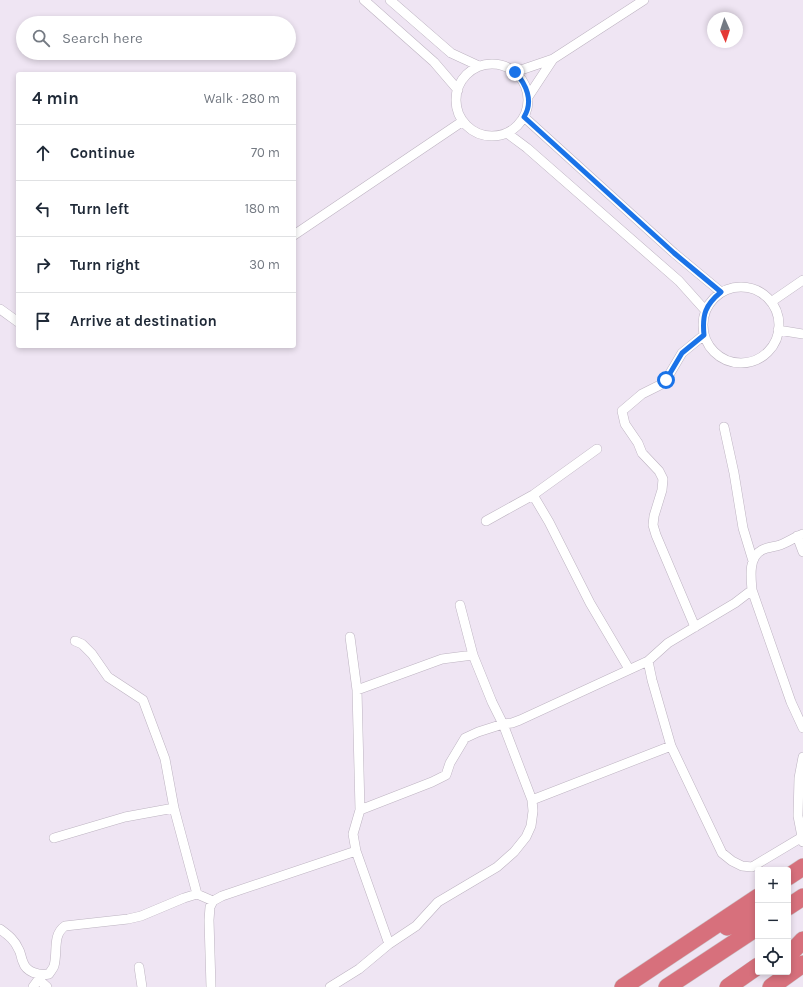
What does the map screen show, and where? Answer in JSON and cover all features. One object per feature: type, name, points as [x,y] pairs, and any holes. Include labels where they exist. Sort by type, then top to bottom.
[{"type":"highway","points":[[791,875],[803,867]]},
{"type":"highway","points":[[791,901],[803,897]]},
{"type":"highway","points":[[791,905],[803,897]]},
{"type":"highway","points":[[623,987],[755,899]]},
{"type":"highway","points":[[691,942],[755,915]]},
{"type":"highway","points":[[667,987],[755,929]]},
{"type":"highway","points":[[791,943],[803,935]]},
{"type":"highway","points":[[791,953],[803,940]]},
{"type":"highway","points":[[771,987],[803,964]]},
{"type":"highway","points":[[728,987],[755,968]]},
{"type":"highway","points":[[760,987],[771,975]]},
{"type":"street","points":[[364,0],[434,62],[458,90]]},
{"type":"street","points":[[390,0],[451,53],[479,66]]},
{"type":"street","points":[[515,72],[553,59],[644,0]]},
{"type":"street","points":[[528,97],[553,59]]},
{"type":"street","points":[[491,64],[504,66],[515,72],[522,80],[527,91],[529,102],[520,124],[512,131],[501,136],[489,137],[478,134],[468,128],[460,118],[456,106],[456,94],[460,82],[468,73],[479,66],[491,64]]},
{"type":"street","points":[[524,117],[674,253],[721,292]]},
{"type":"street","points":[[296,234],[463,121]]},
{"type":"street","points":[[507,133],[527,148],[679,281],[705,310]]},
{"type":"street","points":[[771,302],[803,280]]},
{"type":"street","points":[[745,287],[756,290],[767,297],[771,302],[778,318],[778,330],[774,342],[766,352],[756,359],[743,362],[730,361],[719,356],[710,347],[704,335],[702,323],[705,310],[712,300],[721,292],[733,288],[745,287]]},
{"type":"street","points":[[0,309],[16,321]]},
{"type":"street","points":[[778,330],[803,334]]},
{"type":"street","points":[[695,627],[653,525],[654,516],[662,490],[663,479],[659,471],[642,453],[638,443],[625,424],[622,412],[642,394],[660,385],[666,380],[682,353],[704,335]]},
{"type":"street","points":[[724,427],[734,473],[743,528],[752,561],[752,590],[791,702],[803,728]]},
{"type":"street","points":[[486,521],[533,494],[596,448]]},
{"type":"street","points":[[533,494],[549,522],[583,590],[630,669]]},
{"type":"street","points":[[752,561],[756,554],[762,550],[782,544],[800,535],[803,552]]},
{"type":"street","points":[[360,810],[432,782],[446,775],[450,763],[465,738],[478,732],[520,720],[648,660],[668,643],[735,603],[752,590]]},
{"type":"street","points":[[330,987],[359,969],[389,944],[416,926],[438,902],[496,867],[514,852],[526,837],[531,826],[533,811],[532,800],[503,724],[492,702],[473,655],[460,605]]},
{"type":"street","points":[[350,637],[357,690],[360,810],[353,834],[356,851],[389,944]]},
{"type":"street","points":[[75,641],[82,644],[92,654],[108,677],[143,700],[165,759],[174,808],[197,894]]},
{"type":"street","points":[[357,690],[442,659],[473,655]]},
{"type":"street","points":[[648,660],[652,680],[671,746],[722,853],[732,861],[742,866],[752,866],[802,840],[798,816],[799,778],[803,756]]},
{"type":"street","points":[[532,800],[671,746]]},
{"type":"street","points":[[54,838],[125,817],[174,808]]},
{"type":"street","points":[[211,987],[209,920],[210,907],[213,901],[222,896],[356,851]]},
{"type":"street","points":[[38,981],[49,974],[54,966],[57,938],[61,929],[65,926],[134,918],[197,894],[213,901]]},
{"type":"street","points":[[0,929],[12,938],[19,950],[23,964],[34,973],[38,981],[47,987]]},
{"type":"street","points":[[139,967],[142,987]]},
{"type":"route","points":[[515,72],[522,80],[527,91],[529,102],[524,117],[674,253],[721,292],[712,300],[705,310],[702,323],[704,335],[682,353],[666,380]]}]
